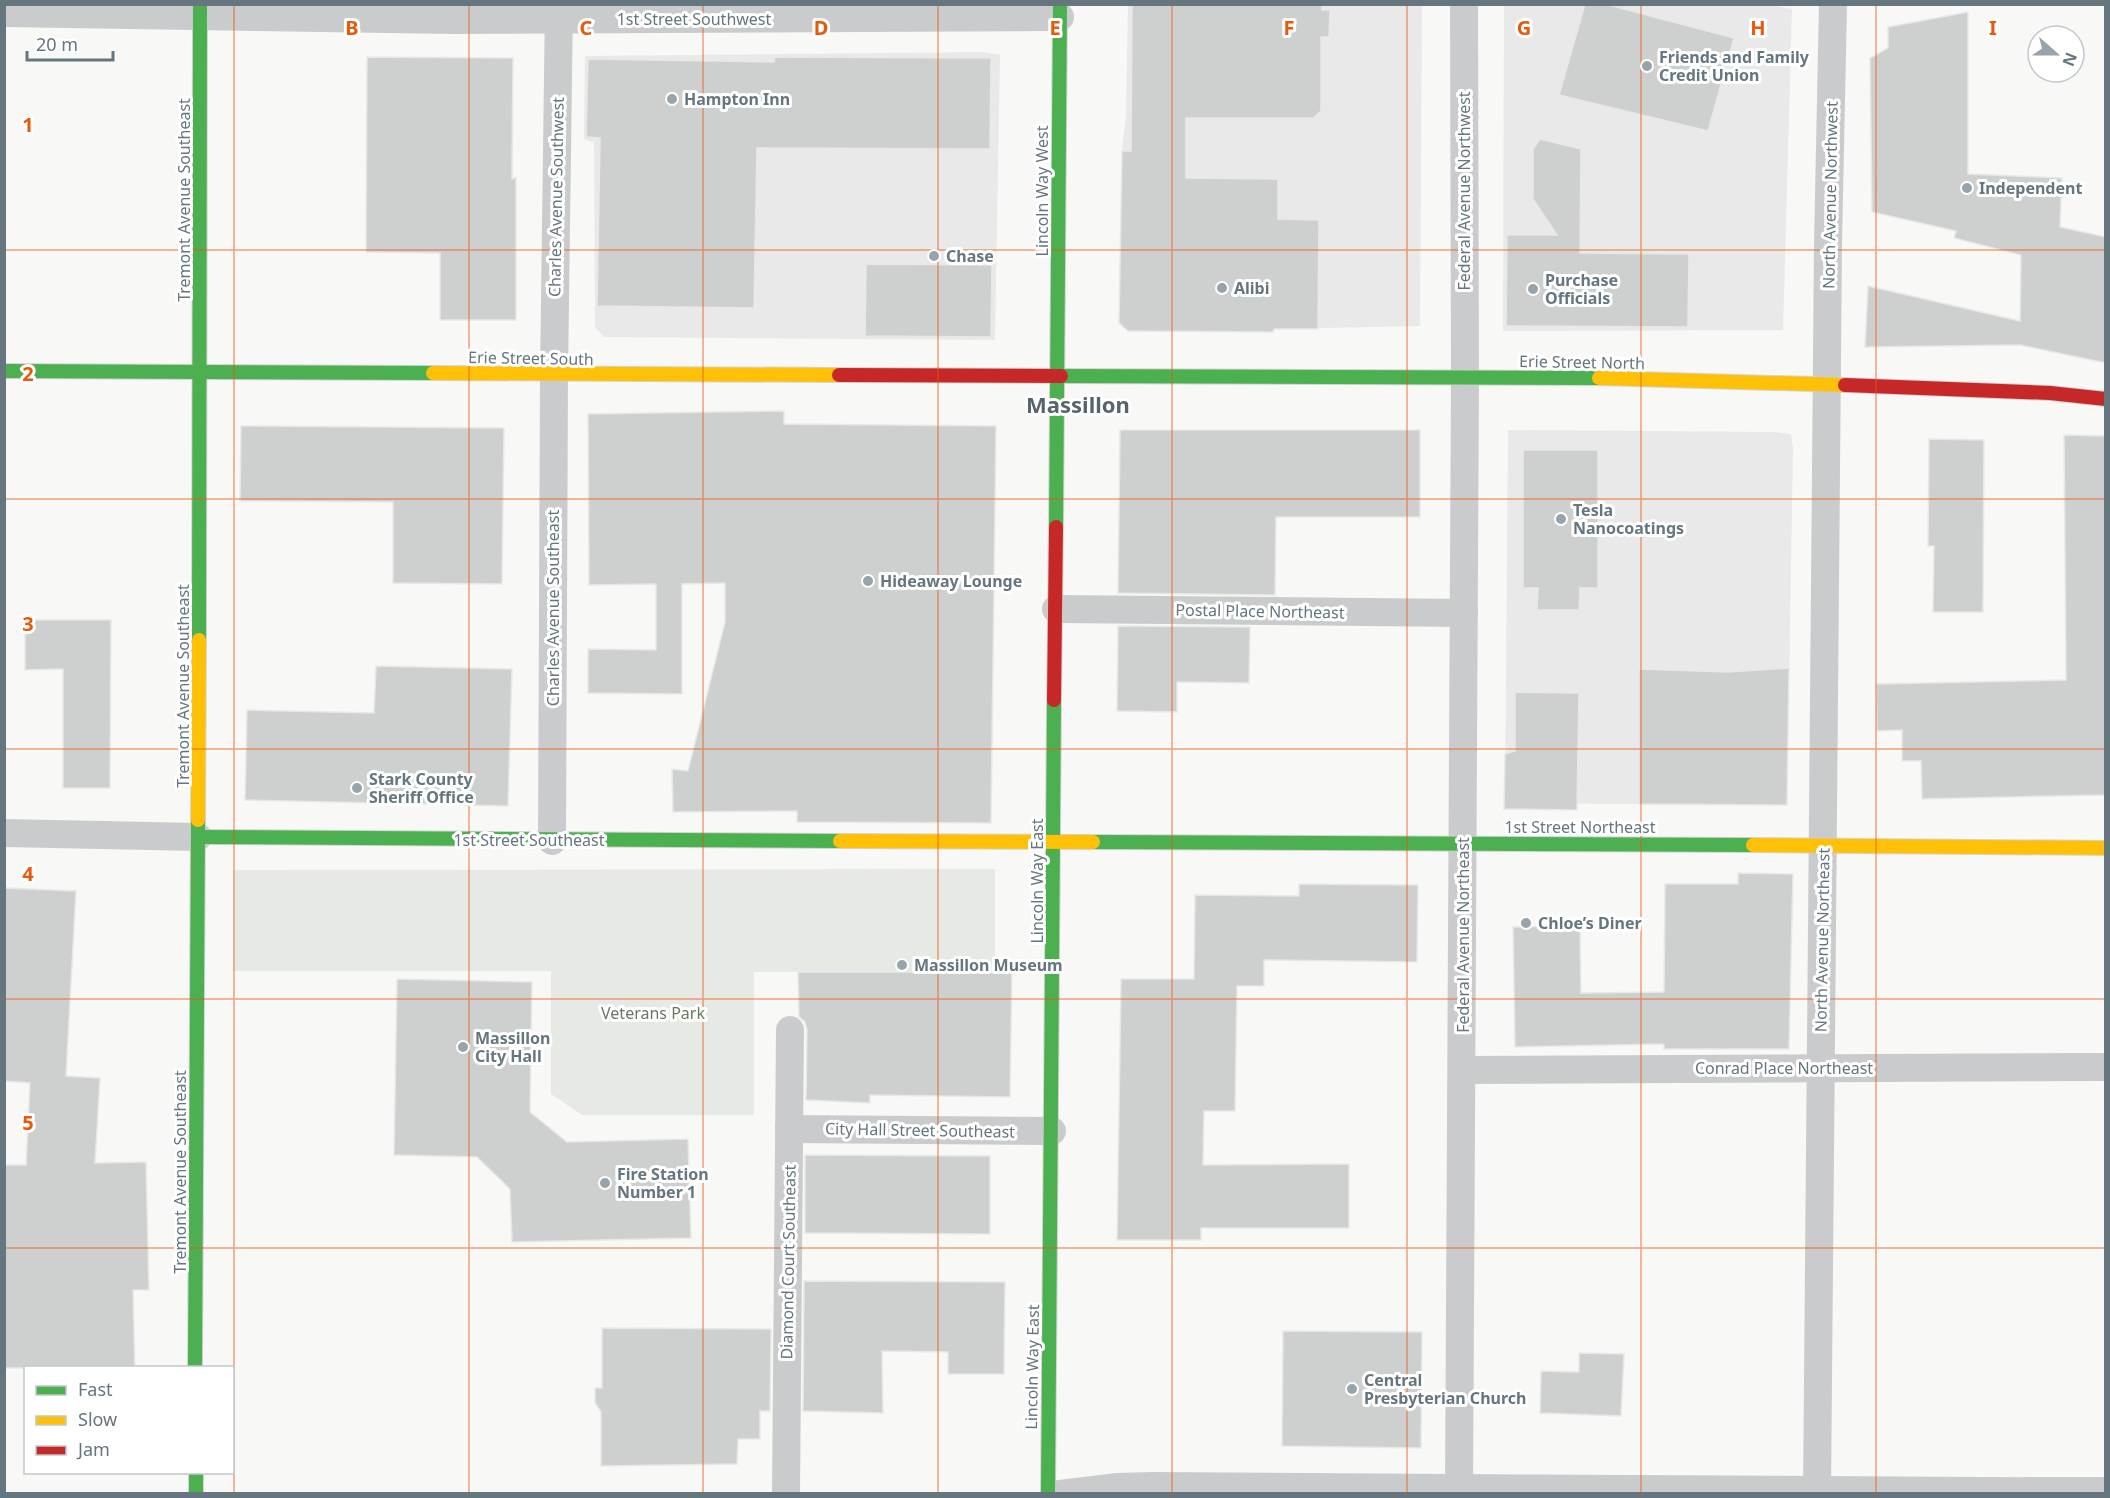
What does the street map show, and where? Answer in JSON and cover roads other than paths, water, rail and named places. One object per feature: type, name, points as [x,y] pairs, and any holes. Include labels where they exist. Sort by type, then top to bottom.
[{"type":"main road","name":"Tremont Avenue Southeast","points":[[195,1366],[201,373],[200,10]]},
{"type":"main road","name":"Lincoln Way West","points":[[1058,377],[1060,11]]},
{"type":"main road","name":"Erie Street South","points":[[4,371],[1058,377]]},
{"type":"main road","name":"Erie Street North","points":[[1058,377],[1612,378],[2038,393],[2106,399]]},
{"type":"main road","name":"Lincoln Way East","points":[[1048,1494],[1058,377]]},
{"type":"main road","name":"1st Street Southeast","points":[[198,837],[1054,843]]},
{"type":"main road","name":"1st Street Northeast","points":[[1054,843],[1463,843],[2106,848]]},
{"type":"main road","points":[[196,1474],[196,1494]]},
{"type":"street","name":"Federal Avenue Northwest","points":[[1464,4],[1465,377]]},
{"type":"street","name":"North Avenue Northwest","points":[[1828,386],[1833,4]]},
{"type":"street","name":"1st Street Southwest","points":[[4,13],[200,10],[1060,11]]},
{"type":"street","name":"Charles Avenue Southwest","points":[[554,375],[559,12]]},
{"type":"street","name":"Charles Avenue Southeast","points":[[552,841],[554,375]]},
{"type":"street","name":"Federal Avenue Northeast","points":[[1459,1490],[1465,377]]},
{"type":"street","name":"North Avenue Northeast","points":[[1817,1493],[1828,386]]},
{"type":"street","name":"Postal Place Northeast","points":[[1056,609],[1464,613]]},
{"type":"street","name":"1st Street Southeast","points":[[4,833],[198,837]]},
{"type":"street","name":"Diamond Court Southeast","points":[[786,1494],[790,1030]]},
{"type":"street","name":"Conrad Place Northeast","points":[[1462,1070],[2106,1066]]},
{"type":"street","name":"City Hall Street Southeast","points":[[789,1129],[1052,1131]]},
{"type":"street","points":[[1060,1494],[1118,1487],[1152,1486],[1817,1493],[2106,1491]]},
{"type":"place","name":"Friends and Family Credit Union","points":[[1647,66]]},
{"type":"place","name":"Hampton Inn","points":[[672,99]]},
{"type":"place","name":"Independent","points":[[1967,188]]},
{"type":"place","name":"Chase","points":[[934,256]]},
{"type":"place","name":"Alibi","points":[[1222,288]]},
{"type":"place","name":"Purchase Officials","points":[[1533,289]]},
{"type":"place","name":"Tesla Nanocoatings","points":[[1561,519]]},
{"type":"place","name":"Hideaway Lounge","points":[[868,581]]},
{"type":"place","name":"Stark County Sheriff Office","points":[[357,788]]},
{"type":"place","name":"Chloe’s Diner","points":[[1526,923]]},
{"type":"place","name":"Massillon Museum","points":[[902,965]]},
{"type":"place","name":"Massillon City Hall","points":[[463,1047]]},
{"type":"place","name":"Fire Station Number 1","points":[[605,1183]]},
{"type":"place","name":"Central Presbyterian Church","points":[[1352,1389]]},
{"type":"district","name":"Massillon","points":[[1078,405]]},
{"type":"park label","name":"Veterans Park","points":[[653,1013]]}]
